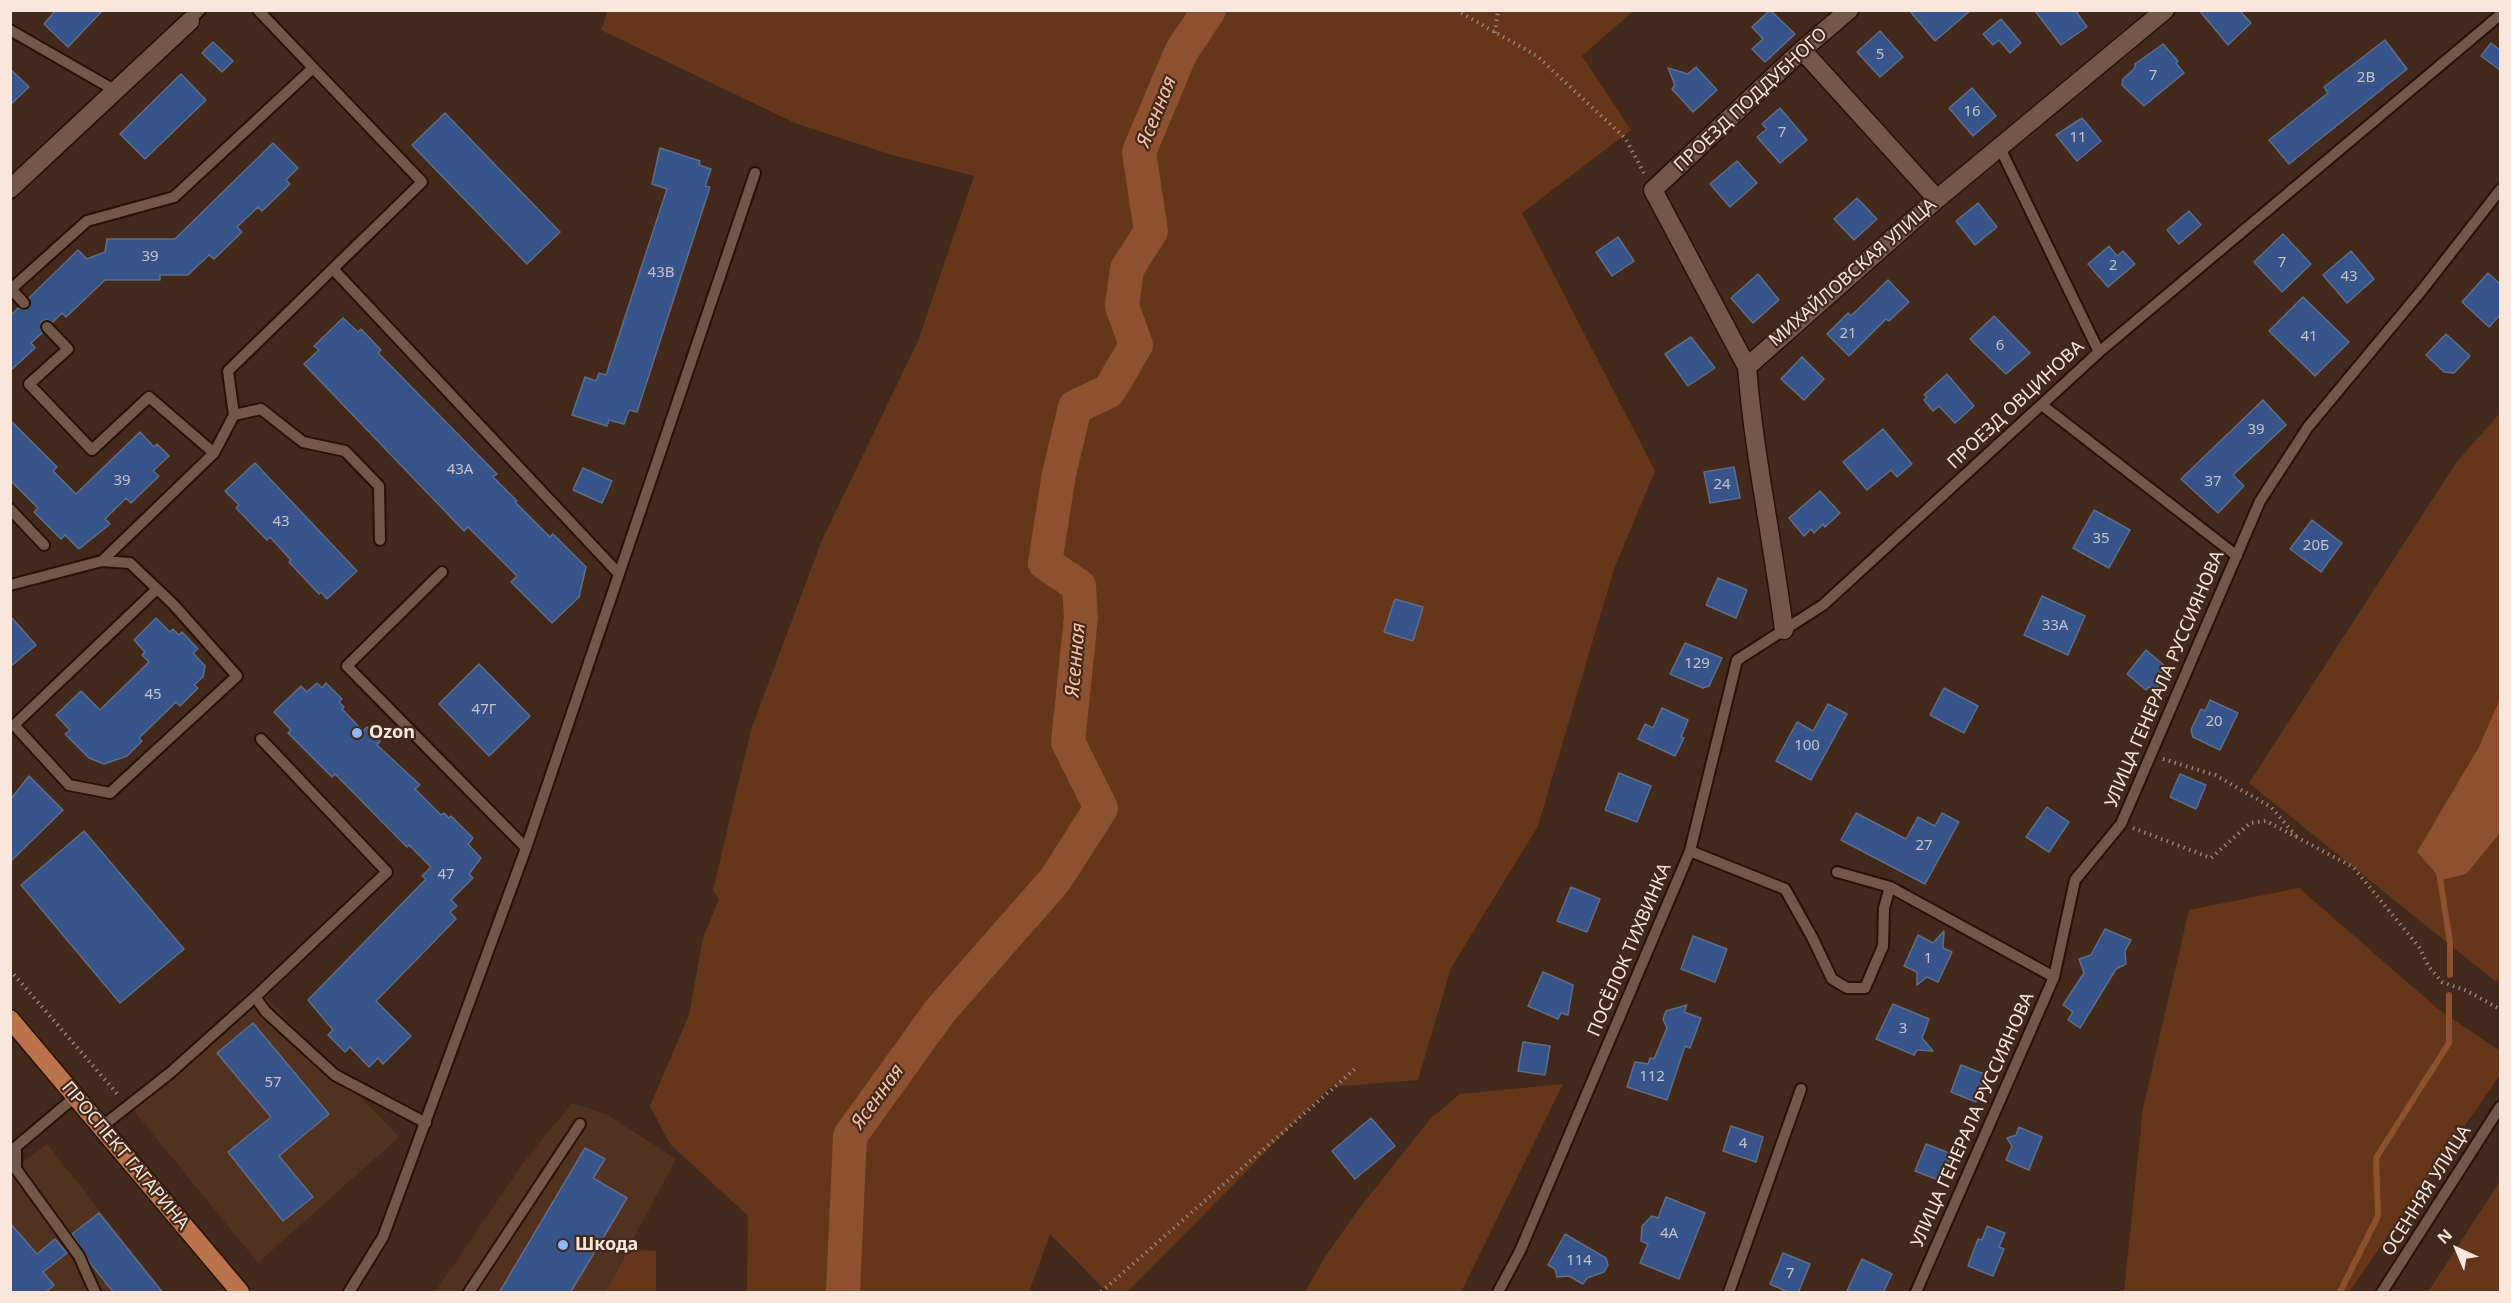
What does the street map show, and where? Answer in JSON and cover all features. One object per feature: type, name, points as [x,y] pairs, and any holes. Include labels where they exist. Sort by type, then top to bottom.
[{"type":"main road","name":"ПРОСПЕКТ ГАГАРИНА","points":[[10,1019],[240,1293]]},
{"type":"street","name":"ПРОЕЗД ПОДДУБНОГО","points":[[1653,190],[1802,50],[1849,10]]},
{"type":"street","name":"МИХАЙЛОВСКАЯ УЛИЦА","points":[[1747,367],[1937,200],[2165,10]]},
{"type":"street","points":[[10,189],[195,16]]},
{"type":"street","points":[[1802,50],[1937,200]]},
{"type":"street","points":[[1653,190],[1747,367],[1750,405],[1784,630]]},
{"type":"lane","points":[[102,561],[214,453],[234,415],[228,371],[422,182],[258,10]]},
{"type":"lane","points":[[2099,352],[2500,15]]},
{"type":"lane","points":[[10,30],[116,91]]},
{"type":"lane","points":[[24,303],[11,289],[87,222],[174,197],[313,68]]},
{"type":"lane","name":"ПРОЕЗД ОВЦИНОВА","points":[[1784,630],[1823,605],[2099,352],[2000,148]]},
{"type":"lane","points":[[350,1293],[383,1237],[526,848],[755,173]]},
{"type":"lane","name":"УЛИЦА ГЕНЕРАЛА РУССИЯНОВА","points":[[1916,1293],[2054,977],[2075,880],[2121,824],[2260,501],[2308,427],[2422,290],[2500,190]]},
{"type":"lane","points":[[333,269],[619,574]]},
{"type":"lane","points":[[47,327],[68,349],[29,384],[92,450],[149,397],[214,453]]},
{"type":"lane","points":[[2042,405],[2237,556]]},
{"type":"lane","points":[[234,415],[261,409],[303,442],[345,451],[379,486],[380,540]]},
{"type":"lane","points":[[10,509],[44,545]]},
{"type":"lane","points":[[10,585],[102,561],[130,563],[157,589],[237,676],[110,793],[69,785],[14,725],[157,589]]},
{"type":"lane","points":[[442,572],[347,666],[526,848]]},
{"type":"lane","name":"ПОСЁЛОК ТИХВИНКА","points":[[1498,1293],[1520,1251],[1690,851],[1737,660],[1784,630]]},
{"type":"lane","points":[[100,1128],[170,1073],[255,997],[387,872],[261,739]]},
{"type":"lane","points":[[1690,851],[1785,889],[1832,979],[1847,988],[1865,988],[1882,945],[1884,908],[1890,887]]},
{"type":"lane","points":[[1837,872],[1890,887],[2054,977]]},
{"type":"lane","points":[[255,997],[266,1012],[335,1075],[426,1123]]},
{"type":"lane","points":[[1730,1293],[1801,1089]]},
{"type":"lane","points":[[75,1096],[13,1149],[16,1169],[80,1256],[90,1291]]},
{"type":"lane","name":"ОСЕННЯЯ УЛИЦА","points":[[2382,1293],[2500,1107]]},
{"type":"lane","points":[[469,1293],[580,1124]]},
{"type":"path","points":[[1456,10],[1537,56],[1625,138],[1653,190]]},
{"type":"path","points":[[1495,33],[1498,10]]},
{"type":"path","points":[[2151,755],[2215,775],[2271,807],[2299,839]]},
{"type":"path","points":[[2121,824],[2211,858],[2250,823],[2266,821],[2353,867],[2419,946],[2429,967],[2442,982],[2465,990],[2500,1009]]},
{"type":"path","points":[[10,970],[127,1105]]},
{"type":"path","points":[[1101,1293],[1355,1069]]},
{"type":"shaded area","points":[[608,10],[1633,11],[1582,56],[1631,130],[1522,213],[1655,471],[1614,569],[1538,826],[1451,968],[1418,1080],[1330,1087],[1127,1292],[1107,1292],[1050,1234],[1029,1292],[747,1292],[748,1216],[670,1144],[650,1106],[689,1015],[703,938],[719,899],[713,890],[751,730],[822,540],[918,341],[974,176],[892,155],[795,123],[601,30]]},
{"type":"shaded area","points":[[2500,413],[2500,977],[2496,982],[2249,783],[2456,463]]},
{"type":"shaded area","points":[[2500,699],[2500,833],[2466,874],[2442,880],[2417,852],[2479,747]]},
{"type":"shaded area","points":[[2299,888],[2438,1009],[2500,1051],[2500,1075],[2349,1292],[2124,1292],[2143,1108],[2189,910]]},
{"type":"shaded area","points":[[259,990],[399,1137],[258,1263],[126,1101]]},
{"type":"shaded area","points":[[1563,1084],[1461,1292],[1305,1292],[1325,1257],[1358,1210],[1431,1118],[1460,1094]]},
{"type":"shaded area","points":[[572,1103],[606,1114],[676,1159],[605,1292],[435,1292],[523,1163]]},
{"type":"shaded area","points":[[47,1144],[164,1292],[11,1292],[10,1172]]},
{"type":"shaded area","points":[[2500,1181],[2500,1292],[2428,1292]]},
{"type":"shaded area","points":[[629,1249],[656,1251],[656,1292],[605,1292]]},
{"type":"building","points":[[56,10],[103,10],[68,47],[44,24]]},
{"type":"building","points":[[1770,10],[1795,34],[1765,62],[1752,49],[1763,39],[1752,27]]},
{"type":"building","points":[[1909,10],[1971,10],[1935,41]]},
{"type":"building","points":[[2075,10],[2087,27],[2061,45],[2035,11]]},
{"type":"building","points":[[2199,10],[2239,10],[2251,23],[2228,45]]},
{"type":"building","points":[[2001,19],[2021,43],[2010,53],[1999,40],[1993,45],[1983,34]]},
{"type":"building","points":[[1880,31],[1903,57],[1880,77],[1857,52]]},
{"type":"building","points":[[2385,40],[2407,69],[2289,164],[2269,140],[2328,93],[2324,87]]},
{"type":"building","points":[[213,42],[233,61],[222,72],[202,53]]},
{"type":"building","points":[[2491,43],[2500,50],[2500,70],[2481,56]]},
{"type":"building","points":[[2163,44],[2178,61],[2176,63],[2184,73],[2144,106],[2122,85],[2123,79],[2135,68],[2135,64]]},
{"type":"building","points":[[1696,67],[1717,90],[1693,112],[1672,89],[1675,85],[1668,68],[1688,74]]},
{"type":"building","points":[[10,69],[29,87],[10,105]]},
{"type":"building","points":[[181,74],[206,100],[145,159],[120,134]]},
{"type":"building","points":[[1972,88],[1996,116],[1973,136],[1949,108]]},
{"type":"building","points":[[1780,108],[1807,140],[1780,163],[1757,137],[1767,129],[1762,124]]},
{"type":"building","points":[[445,113],[560,232],[527,264],[412,145]]},
{"type":"building","points":[[2082,118],[2101,141],[2077,161],[2056,135]]},
{"type":"building","points":[[273,143],[298,168],[286,180],[290,184],[262,211],[258,207],[237,227],[242,232],[214,259],[209,255],[188,275],[160,275],[160,280],[105,280],[66,317],[62,313],[53,322],[46,320],[41,322],[42,333],[31,343],[35,348],[10,371],[10,316],[18,308],[25,310],[29,308],[29,298],[78,250],[87,259],[105,252],[107,239],[175,239]]},
{"type":"building","points":[[660,148],[700,161],[699,165],[711,169],[705,186],[710,187],[637,412],[629,410],[624,424],[609,420],[607,426],[572,415],[585,377],[596,381],[599,373],[606,375],[667,189],[652,184]]},
{"type":"building","points":[[1737,161],[1757,183],[1730,207],[1710,184]]},
{"type":"building","points":[[1857,198],[1877,219],[1854,240],[1834,219]]},
{"type":"building","points":[[1978,203],[1997,227],[1975,245],[1956,221]]},
{"type":"building","points":[[2189,211],[2201,225],[2179,244],[2167,230]]},
{"type":"building","points":[[2283,234],[2311,264],[2282,292],[2254,262]]},
{"type":"building","points":[[1618,237],[1634,261],[1612,276],[1596,252]]},
{"type":"building","points":[[2109,246],[2117,256],[2123,251],[2135,264],[2108,287],[2088,264]]},
{"type":"building","points":[[2351,251],[2374,279],[2347,303],[2323,275]]},
{"type":"building","points":[[2488,273],[2500,284],[2500,315],[2489,327],[2462,302]]},
{"type":"building","points":[[1758,274],[1779,300],[1753,323],[1731,298]]},
{"type":"building","points":[[1888,280],[1909,302],[1889,321],[1886,319],[1849,356],[1827,334],[1848,313],[1851,316]]},
{"type":"building","points":[[2303,297],[2349,342],[2315,376],[2269,331]]},
{"type":"building","points":[[1994,316],[2030,353],[2006,374],[1970,339]]},
{"type":"building","points":[[343,318],[358,332],[361,329],[381,350],[378,353],[497,474],[493,477],[517,501],[515,502],[550,537],[553,534],[586,567],[579,597],[552,623],[511,582],[517,576],[468,527],[464,531],[304,364],[319,350],[314,346]]},
{"type":"building","points":[[2446,334],[2470,356],[2454,373],[2444,372],[2426,355]]},
{"type":"building","points":[[1691,337],[1715,368],[1688,386],[1665,354]]},
{"type":"building","points":[[1802,357],[1824,379],[1804,400],[1781,379]]},
{"type":"building","points":[[1947,374],[1974,406],[1955,423],[1939,406],[1933,411],[1924,400],[1927,397],[1924,395]]},
{"type":"building","points":[[2263,400],[2286,425],[2233,475],[2244,486],[2218,513],[2181,479]]},
{"type":"building","points":[[10,420],[57,467],[53,471],[76,494],[140,432],[154,447],[157,444],[169,456],[153,471],[159,476],[131,503],[126,498],[105,519],[110,524],[79,549],[65,535],[61,539],[34,512],[38,508],[10,480]]},
{"type":"building","points":[[1883,429],[1912,464],[1897,477],[1891,470],[1867,490],[1843,462]]},
{"type":"building","points":[[255,463],[357,571],[327,599],[321,592],[319,594],[289,562],[291,560],[270,537],[267,540],[236,508],[239,505],[225,491]]},
{"type":"building","points":[[1734,467],[1740,498],[1710,503],[1704,472]]},
{"type":"building","points":[[583,468],[612,481],[602,503],[573,490]]},
{"type":"building","points":[[1820,491],[1840,513],[1825,527],[1823,524],[1814,533],[1811,529],[1804,536],[1789,518]]},
{"type":"building","points":[[2094,510],[2130,530],[2109,568],[2073,548]]},
{"type":"building","points":[[2312,520],[2342,543],[2321,572],[2290,549]]},
{"type":"building","points":[[1718,578],[1747,590],[1736,618],[1706,605]]},
{"type":"building","points":[[2042,596],[2085,616],[2068,655],[2024,635]]},
{"type":"building","points":[[1395,599],[1423,607],[1413,641],[1384,632]]},
{"type":"building","points":[[10,616],[36,645],[10,667]]},
{"type":"building","points":[[156,618],[170,632],[173,629],[179,635],[182,632],[198,649],[193,653],[205,666],[203,677],[194,685],[198,688],[180,706],[176,702],[139,738],[142,741],[127,756],[104,764],[89,758],[65,734],[70,730],[56,715],[81,691],[100,710],[149,662],[142,655],[145,652],[134,640]]},
{"type":"building","points":[[1685,643],[1722,658],[1709,686],[1703,688],[1670,674]]},
{"type":"building","points":[[2146,650],[2166,667],[2159,675],[2163,682],[2155,689],[2149,687],[2146,690],[2127,674]]},
{"type":"building","points":[[479,664],[530,716],[489,756],[439,704]]},
{"type":"building","points":[[317,683],[322,688],[326,683],[342,699],[339,702],[344,707],[342,709],[363,731],[367,727],[380,741],[377,745],[420,785],[415,789],[441,815],[444,813],[449,818],[451,816],[473,838],[468,844],[481,858],[469,874],[473,878],[451,900],[457,906],[450,912],[456,919],[376,1001],[411,1036],[383,1064],[378,1058],[369,1067],[350,1047],[345,1052],[328,1035],[333,1030],[308,1000],[426,879],[422,876],[431,867],[409,845],[407,847],[335,774],[332,777],[288,733],[291,730],[274,712],[301,686],[307,692]]},
{"type":"building","points":[[1944,688],[1978,706],[1964,733],[1930,715]]},
{"type":"building","points":[[2210,700],[2238,713],[2220,750],[2193,737],[2191,730],[2201,709],[2205,711]]},
{"type":"building","points":[[1828,704],[1847,714],[1811,780],[1776,761],[1797,722],[1813,731]]},
{"type":"building","points":[[1662,708],[1688,720],[1681,737],[1684,738],[1675,756],[1638,739],[1645,724],[1653,728]]},
{"type":"building","points":[[1619,773],[1651,786],[1637,822],[1605,810]]},
{"type":"building","points":[[2180,774],[2206,785],[2196,809],[2170,797]]},
{"type":"building","points":[[29,776],[63,810],[10,862],[10,800]]},
{"type":"building","points":[[2047,807],[2069,822],[2049,852],[2026,837]]},
{"type":"building","points":[[1856,813],[1906,839],[1918,817],[1935,826],[1942,813],[1959,822],[1925,884],[1841,840]]},
{"type":"building","points":[[84,831],[184,949],[120,1003],[21,885]]},
{"type":"building","points":[[1571,887],[1600,899],[1587,932],[1557,921]]},
{"type":"building","points":[[2105,929],[2131,940],[2125,951],[2126,964],[2116,969],[2080,1028],[2068,1020],[2073,1012],[2063,1005],[2084,973],[2079,959],[2091,955]]},
{"type":"building","points":[[1944,931],[1943,948],[1952,952],[1938,982],[1927,977],[1917,985],[1917,972],[1904,966],[1918,935],[1933,943]]},
{"type":"building","points":[[1693,936],[1727,949],[1715,982],[1681,969]]},
{"type":"building","points":[[1543,972],[1573,985],[1568,1015],[1561,1013],[1558,1019],[1528,1006]]},
{"type":"building","points":[[1893,1004],[1929,1019],[1922,1038],[1933,1051],[1917,1050],[1914,1055],[1876,1039]]},
{"type":"building","points":[[1687,1005],[1684,1012],[1701,1018],[1690,1048],[1685,1046],[1667,1100],[1627,1087],[1635,1062],[1648,1064],[1650,1058],[1654,1059],[1667,1028],[1663,1019],[1666,1011]]},
{"type":"building","points":[[253,1023],[329,1114],[279,1156],[313,1197],[283,1221],[228,1152],[271,1117],[217,1053]]},
{"type":"building","points":[[1523,1042],[1550,1046],[1545,1075],[1518,1071]]},
{"type":"building","points":[[1961,1065],[1987,1075],[1976,1102],[1951,1092]]},
{"type":"building","points":[[1371,1118],[1395,1146],[1355,1179],[1332,1151]]},
{"type":"building","points":[[1731,1126],[1763,1137],[1756,1162],[1723,1151]]},
{"type":"building","points":[[2019,1127],[2042,1137],[2029,1170],[2006,1160],[2012,1146],[2007,1138],[2016,1135]]},
{"type":"building","points":[[1926,1144],[1952,1154],[1941,1181],[1915,1171]]},
{"type":"building","name":"Шкода","points":[[585,1148],[605,1159],[593,1178],[627,1198],[570,1293],[499,1293]]},
{"type":"building","points":[[1666,1197],[1705,1213],[1679,1279],[1640,1263],[1648,1244],[1641,1241],[1642,1226],[1652,1216],[1658,1218]]},
{"type":"building","points":[[99,1213],[163,1293],[114,1293],[90,1263],[72,1234]]},
{"type":"building","points":[[10,1223],[37,1254],[55,1239],[67,1253],[43,1272],[54,1285],[45,1293],[10,1293]]},
{"type":"building","points":[[1987,1226],[2005,1233],[1999,1247],[2004,1249],[1993,1276],[1968,1266],[1978,1239],[1982,1240]]},
{"type":"building","points":[[1565,1234],[1606,1258],[1608,1265],[1604,1272],[1587,1278],[1583,1284],[1569,1276],[1557,1277],[1555,1269],[1548,1265]]},
{"type":"building","points":[[1783,1253],[1810,1264],[1798,1293],[1790,1293],[1770,1284]]},
{"type":"building","points":[[1862,1259],[1892,1274],[1883,1293],[1846,1293]]},
{"type":"waterway","name":"Ясенная","points":[[843,1292],[850,1136],[940,1011],[1055,880],[1101,808],[1068,742],[1081,617],[1079,586],[1045,563],[1059,474],[1075,407],[1109,391],[1136,345],[1122,306],[1127,269],[1151,231],[1139,152],[1181,52],[1209,10]]},
{"type":"waterway","points":[[2439,872],[2450,942],[2450,975]]},
{"type":"waterway","points":[[2340,1292],[2378,1216],[2376,1158],[2449,1043],[2449,995]]},
{"type":"place","name":"Ozon","points":[[357,733]]},
{"type":"place","name":"Шкода","points":[[563,1245]]}]
